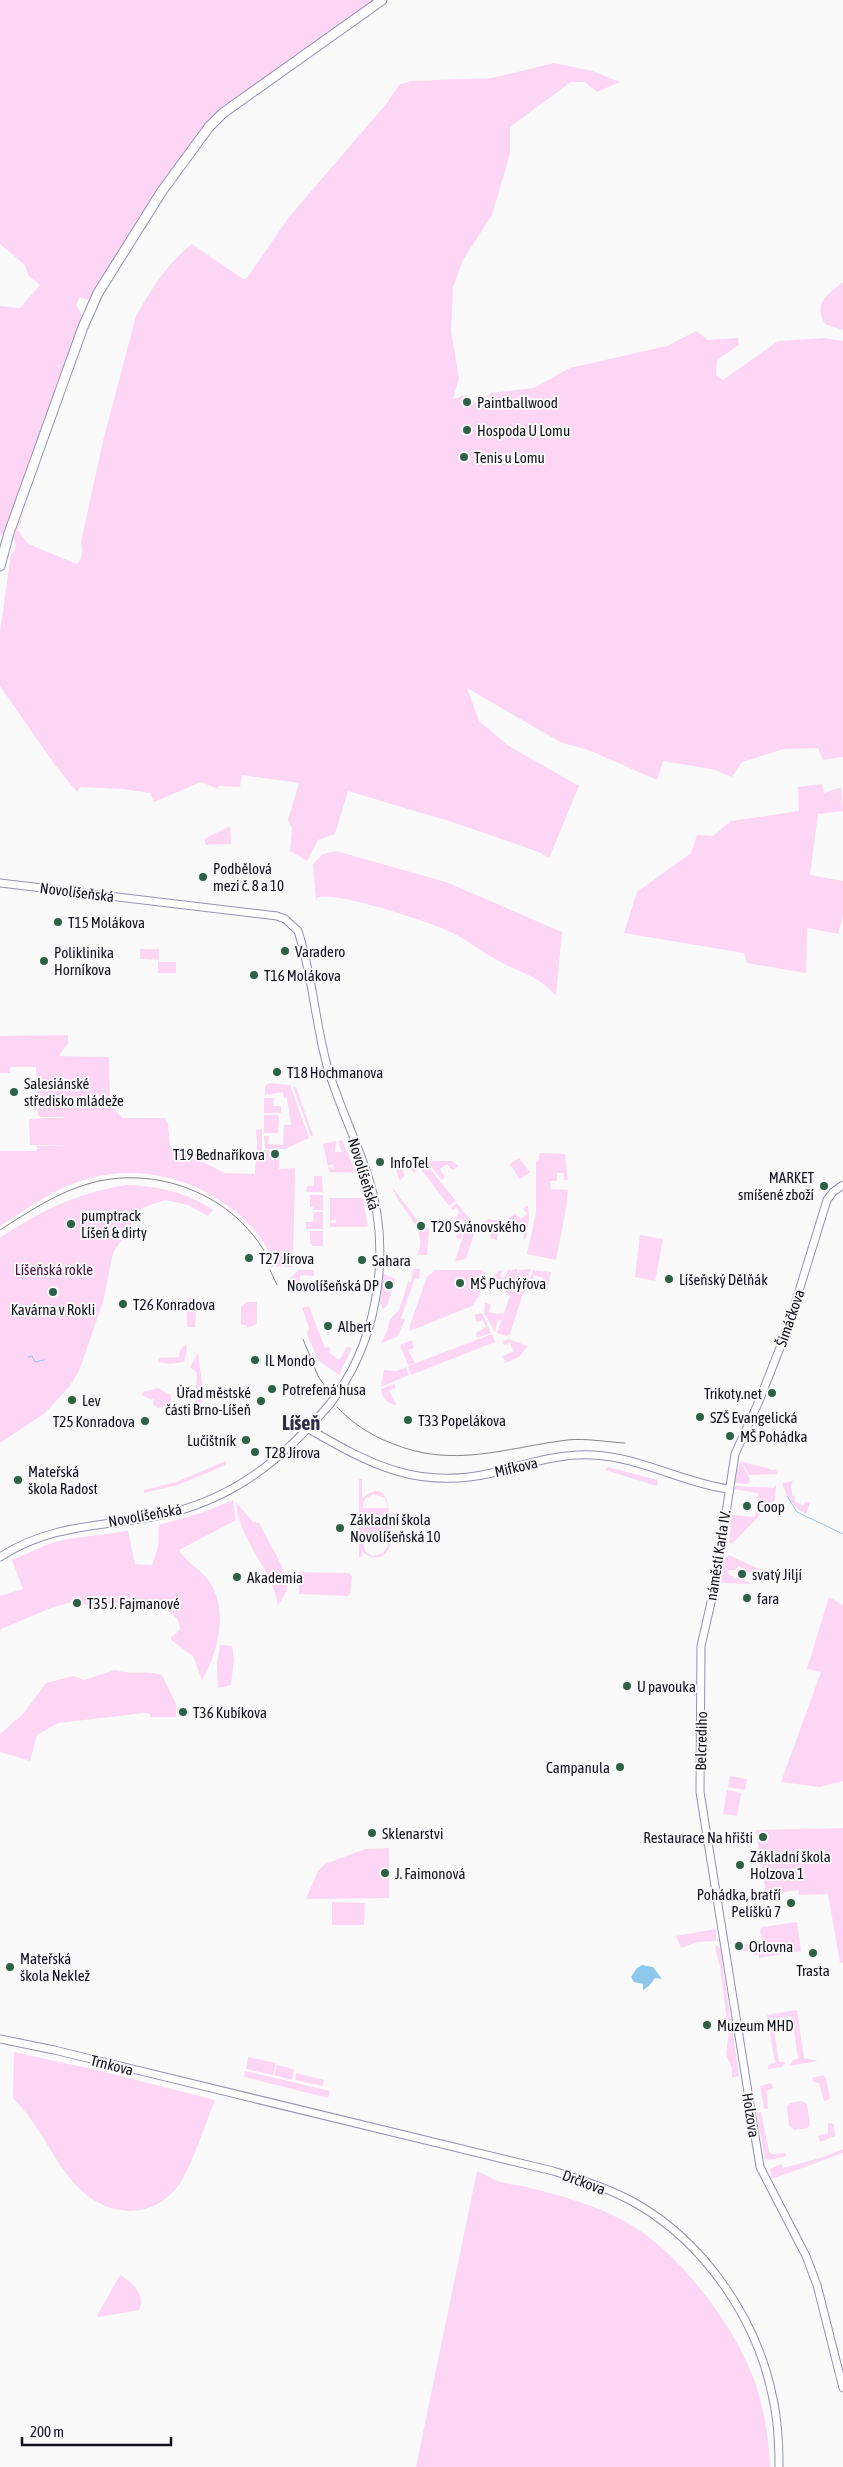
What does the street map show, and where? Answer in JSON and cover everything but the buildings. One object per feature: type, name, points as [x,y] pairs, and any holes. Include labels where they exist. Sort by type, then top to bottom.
[{"type":"main road","points":[[0,566],[80,335],[98,293],[162,191],[209,127],[223,113],[382,0]]},
{"type":"street","name":"Novolíšeňská","points":[[0,884],[276,916],[285,919],[298,932],[328,1068],[369,1177],[380,1238],[380,1264],[372,1314],[353,1366],[330,1404],[309,1429],[282,1455],[253,1477],[209,1500],[158,1516],[57,1531],[27,1542],[0,1557]]},
{"type":"street","name":"Šimáčkova","points":[[735,1454],[759,1401],[786,1330],[827,1200],[833,1192],[843,1185]]},
{"type":"street","name":"Mifkova","points":[[309,1429],[377,1465],[416,1477],[463,1478],[554,1458],[590,1454],[632,1462],[729,1489]]},
{"type":"street","name":"náměstí Karla IV.","points":[[701,1655],[702,1636],[715,1585],[735,1454]]},
{"type":"street","name":"Belcrediho","points":[[701,1655],[700,1792],[707,1827]]},
{"type":"street","name":"Holzova","points":[[707,1827],[758,2160],[806,2256],[817,2285],[843,2388]]},
{"type":"street","name":"Trnkova","points":[[0,2039],[54,2050],[224,2092]]},
{"type":"street","name":"Drčkova","points":[[224,2092],[553,2171],[601,2186],[638,2205],[684,2239],[708,2265],[730,2295],[763,2360],[774,2399],[779,2467]]},
{"type":"green space","points":[[0,0],[375,0],[206,125],[139,218],[90,301],[80,297],[76,305],[81,313],[80,326],[6,532],[0,536],[0,306],[20,308],[40,285],[28,275],[25,265],[0,244]]},
{"type":"green space","points":[[554,63],[592,71],[620,82],[597,92],[585,82],[571,82],[510,127],[510,154],[492,215],[463,260],[453,287],[451,331],[459,378],[453,399],[467,395],[474,402],[482,406],[490,393],[534,388],[570,368],[667,346],[696,331],[708,340],[738,338],[739,345],[717,360],[716,375],[723,380],[778,341],[824,338],[843,341],[843,757],[823,760],[818,748],[784,749],[742,762],[732,777],[712,769],[663,761],[657,780],[591,751],[560,742],[467,688],[479,721],[509,746],[579,786],[549,858],[539,852],[452,822],[348,791],[335,834],[318,840],[307,861],[290,851],[292,828],[288,820],[299,783],[242,775],[240,787],[219,786],[218,789],[201,782],[154,802],[150,793],[123,789],[80,787],[77,792],[55,765],[0,686],[0,632],[11,554],[16,548],[14,537],[29,498],[18,530],[28,544],[77,564],[80,559],[82,551],[81,542],[103,441],[136,316],[154,287],[168,268],[192,244],[243,279],[247,278],[289,217],[387,103],[399,85],[411,81],[492,78]]},
{"type":"green space","points":[[843,282],[843,330],[825,324],[821,304],[827,295]]},
{"type":"green space","points":[[822,784],[824,793],[841,787],[843,811],[818,814],[810,875],[843,881],[843,915],[838,934],[807,928],[806,973],[747,963],[744,953],[624,933],[637,892],[691,853],[697,835],[713,836],[731,821],[799,811],[798,787]]},
{"type":"green space","points":[[230,826],[231,844],[206,845],[204,839]]},
{"type":"green space","points":[[336,851],[446,882],[562,932],[556,996],[535,978],[503,963],[459,936],[441,928],[406,915],[364,903],[329,897],[318,897],[316,901],[313,864],[323,854]]},
{"type":"green space","points":[[140,949],[159,949],[159,960],[140,959]]},
{"type":"green space","points":[[158,962],[176,962],[176,973],[158,973]]},
{"type":"green space","points":[[68,1035],[68,1043],[59,1056],[109,1057],[110,1105],[122,1118],[165,1118],[168,1124],[170,1146],[225,1173],[255,1174],[256,1130],[262,1129],[262,1150],[279,1151],[279,1169],[295,1168],[293,1267],[274,1266],[262,1240],[245,1220],[225,1203],[202,1190],[178,1180],[152,1175],[126,1173],[100,1176],[75,1183],[46,1197],[0,1226],[0,1151],[37,1151],[37,1146],[70,1146],[30,1145],[29,1119],[70,1117],[41,1117],[38,1115],[36,1067],[10,1067],[10,1073],[0,1073],[0,1036]]},
{"type":"green space","points":[[269,1083],[290,1085],[309,1138],[285,1149],[265,1149],[264,1136],[269,1136],[268,1144],[283,1145],[284,1125],[291,1125],[287,1098],[284,1098],[283,1092],[265,1095],[265,1086]]},
{"type":"green space","points":[[293,1087],[296,1087],[313,1135],[311,1136]]},
{"type":"green space","points":[[264,1098],[274,1098],[273,1106],[281,1106],[281,1113],[264,1113]]},
{"type":"green space","points":[[264,1115],[279,1115],[278,1133],[264,1133]]},
{"type":"green space","points":[[342,1140],[356,1173],[329,1172],[328,1167],[334,1169],[333,1164],[328,1166],[323,1144],[336,1141],[335,1152],[342,1152],[338,1141]]},
{"type":"green space","points":[[539,1153],[565,1154],[568,1180],[564,1180],[564,1173],[557,1173],[557,1181],[550,1181],[551,1189],[568,1190],[556,1260],[527,1254],[536,1213],[536,1161],[539,1160]]},
{"type":"green space","points":[[519,1158],[530,1172],[520,1179],[510,1164]]},
{"type":"green space","points":[[404,1161],[413,1161],[419,1168],[414,1173],[408,1166],[402,1171],[405,1175],[400,1181],[396,1170],[398,1164]]},
{"type":"green space","points":[[415,1161],[424,1161],[456,1201],[449,1206]]},
{"type":"green space","points":[[427,1161],[452,1161],[459,1166],[452,1170],[447,1164],[440,1169],[445,1177],[442,1180]]},
{"type":"green space","points":[[314,1176],[322,1176],[323,1192],[306,1192],[307,1186],[314,1186]]},
{"type":"green space","name":"Líšeňská rokle","points":[[126,1185],[149,1187],[182,1194],[213,1210],[208,1216],[188,1205],[165,1200],[142,1208],[113,1253],[103,1302],[79,1371],[69,1387],[45,1413],[0,1443],[0,1238],[30,1219],[60,1204],[108,1188]]},
{"type":"green space","points":[[392,1187],[419,1222],[418,1224],[421,1229],[426,1226],[429,1229],[427,1255],[417,1255],[420,1237]]},
{"type":"green space","points":[[310,1195],[323,1195],[323,1210],[313,1210],[313,1207],[310,1207]]},
{"type":"green space","points":[[330,1198],[363,1198],[368,1227],[330,1227],[330,1222],[336,1223],[336,1219],[330,1221]]},
{"type":"green space","points":[[457,1203],[473,1223],[452,1218],[457,1217],[459,1212],[456,1208],[453,1210],[451,1207]]},
{"type":"green space","points":[[528,1205],[529,1219],[526,1239],[523,1238],[525,1227],[517,1225],[515,1231],[508,1229],[508,1219],[515,1213],[521,1219],[527,1214],[523,1209]]},
{"type":"green space","points":[[314,1212],[323,1212],[323,1229],[306,1229],[306,1222],[313,1222]]},
{"type":"green space","points":[[489,1219],[500,1221],[497,1240],[490,1238],[492,1227],[484,1224],[482,1229],[478,1228],[480,1224]]},
{"type":"green space","points":[[451,1220],[466,1223],[461,1239],[456,1238],[458,1227],[450,1224],[448,1231],[441,1230]]},
{"type":"green space","points":[[467,1224],[476,1227],[466,1259],[455,1261]]},
{"type":"green space","points":[[310,1231],[323,1231],[323,1246],[313,1246],[310,1243]]},
{"type":"green space","points":[[640,1235],[663,1239],[655,1281],[635,1277]]},
{"type":"green space","points":[[413,1269],[420,1269],[419,1279],[415,1278],[401,1318],[405,1320],[397,1337],[381,1343],[390,1319],[399,1310],[408,1282],[411,1282]]},
{"type":"green space","points":[[518,1269],[510,1296],[505,1294],[507,1283],[499,1281],[497,1287],[491,1285],[498,1271],[503,1270],[500,1277],[504,1278],[508,1270]]},
{"type":"green space","points":[[531,1269],[510,1334],[507,1336],[497,1333],[519,1270]]},
{"type":"green space","points":[[299,1270],[314,1270],[314,1276],[300,1275],[300,1282],[292,1283],[290,1278]]},
{"type":"green space","points":[[435,1270],[482,1270],[486,1275],[479,1296],[472,1306],[410,1331],[410,1325],[427,1277]]},
{"type":"green space","points":[[533,1270],[551,1272],[547,1292],[540,1288],[543,1278],[534,1275],[533,1280],[530,1279]]},
{"type":"green space","points":[[383,1274],[396,1279],[387,1306],[383,1309],[380,1303]]},
{"type":"green space","points":[[192,1297],[195,1305],[193,1311],[196,1313],[195,1327],[187,1327],[187,1298]]},
{"type":"green space","points":[[246,1302],[257,1302],[257,1324],[247,1328],[246,1325],[241,1325],[241,1307]]},
{"type":"green space","points":[[485,1302],[491,1305],[489,1312],[504,1313],[502,1321],[498,1320],[495,1332],[484,1313]]},
{"type":"green space","points":[[309,1306],[325,1348],[330,1347],[329,1353],[339,1360],[347,1347],[352,1348],[339,1375],[318,1360],[307,1334],[309,1328],[302,1308]]},
{"type":"green space","points":[[482,1313],[491,1333],[477,1338],[476,1333],[486,1327],[483,1320],[477,1322],[474,1315]]},
{"type":"green space","points":[[492,1334],[495,1342],[411,1375],[408,1366]]},
{"type":"green space","points":[[508,1339],[528,1346],[519,1357],[505,1363],[503,1356],[513,1351],[510,1343],[504,1345],[503,1341]]},
{"type":"green space","points":[[412,1340],[414,1348],[408,1350],[415,1363],[408,1365],[400,1345]]},
{"type":"green space","points":[[186,1344],[187,1350],[184,1362],[170,1364],[158,1362],[159,1358],[179,1357],[180,1350]]},
{"type":"green space","points":[[198,1353],[203,1391],[200,1414],[195,1410],[197,1373],[190,1367]]},
{"type":"green space","points":[[406,1367],[409,1375],[381,1387],[384,1370],[397,1371]]},
{"type":"green space","points":[[394,1384],[396,1388],[389,1391],[397,1405],[386,1400],[381,1389]]},
{"type":"green space","points":[[158,1388],[171,1395],[171,1414],[163,1414],[166,1402],[163,1407],[157,1408],[153,1404],[154,1398],[151,1400],[142,1395],[143,1392]]},
{"type":"green space","points":[[226,1461],[226,1465],[178,1485],[144,1493],[144,1490],[176,1482]]},
{"type":"green space","points":[[740,1461],[750,1479],[749,1484],[734,1483]]},
{"type":"green space","points":[[741,1461],[773,1470],[776,1469],[777,1474],[749,1475]]},
{"type":"green space","points":[[608,1467],[658,1480],[657,1486],[605,1470]]},
{"type":"green space","points":[[359,1479],[362,1479],[362,1499],[373,1492],[380,1492],[385,1497],[388,1506],[390,1517],[390,1546],[385,1554],[378,1558],[373,1558],[362,1551],[362,1557],[359,1557]],"holes":[[[373,1494],[385,1498],[388,1508],[362,1508],[365,1499]],[[388,1532],[388,1546],[383,1553],[373,1556],[366,1552],[362,1540],[387,1540]]]},
{"type":"green space","points":[[793,1481],[791,1486],[792,1495],[795,1497],[794,1501],[804,1506],[805,1502],[810,1503],[806,1514],[797,1509],[791,1502],[782,1483]]},
{"type":"green space","points":[[776,1484],[775,1500],[765,1508],[757,1507],[758,1493],[734,1489],[736,1486],[774,1488]]},
{"type":"green space","points":[[233,1500],[236,1520],[179,1550],[206,1577],[218,1601],[220,1614],[217,1642],[202,1680],[193,1656],[171,1640],[171,1637],[180,1630],[177,1619],[168,1611],[155,1606],[123,1603],[82,1605],[81,1600],[78,1600],[51,1608],[1,1629],[0,1632],[0,1596],[23,1589],[12,1560],[49,1544],[67,1539],[128,1531],[135,1564],[152,1565],[158,1547],[159,1525],[201,1513]]},
{"type":"green space","points":[[236,1502],[253,1522],[259,1523],[282,1566],[287,1590],[278,1606],[270,1580],[243,1530]]},
{"type":"green space","points":[[756,1512],[761,1514],[732,1544],[729,1543],[732,1515],[755,1517]]},
{"type":"green space","points":[[729,1555],[765,1572],[765,1576],[750,1584],[722,1583],[720,1581],[723,1560]],"holes":[[[738,1566],[741,1567],[740,1571],[754,1573],[755,1579],[751,1583],[738,1578],[734,1579],[734,1577],[728,1574],[729,1570],[736,1570]]]},
{"type":"green space","points":[[299,1572],[349,1573],[352,1577],[350,1594],[348,1596],[299,1594]]},
{"type":"green space","points":[[829,1597],[843,1605],[843,1781],[820,1787],[781,1782],[821,1672],[807,1669]]},
{"type":"green space","points":[[220,1645],[232,1646],[234,1659],[231,1685],[218,1688],[217,1663]]},
{"type":"green space","points":[[115,1670],[162,1675],[176,1704],[176,1717],[150,1717],[150,1714],[145,1713],[58,1723],[37,1735],[30,1761],[0,1752],[0,1734],[24,1713],[46,1683],[73,1676],[84,1680]]},
{"type":"green space","points":[[730,1776],[747,1779],[745,1790],[728,1787]]},
{"type":"green space","points":[[727,1790],[741,1793],[737,1816],[723,1814]]},
{"type":"green space","points":[[843,1828],[843,1963],[840,1963],[828,1894],[799,1895],[798,1890],[766,1895],[756,1830]]},
{"type":"green space","points":[[389,1848],[389,1898],[306,1899],[318,1871],[325,1864],[365,1849]]},
{"type":"green space","points":[[332,1902],[365,1903],[364,1925],[332,1925]]},
{"type":"green space","points":[[797,1922],[801,1951],[759,1958],[759,1954],[754,1955],[752,1951],[743,1951],[744,1945],[762,1942],[760,1930],[762,1927]]},
{"type":"green space","points":[[716,1929],[716,1941],[698,1942],[681,1948],[676,1936]]},
{"type":"green space","points":[[717,1945],[720,1948],[739,2076],[732,2078],[732,2068],[726,2054],[729,2032],[720,1966],[715,1948]]},
{"type":"green space","points":[[797,2010],[804,2058],[818,2061],[789,2066],[793,2060],[798,2059],[792,2016],[772,2019],[779,2062],[786,2062],[782,2067],[768,2069],[768,2065],[775,2063],[767,2015]]},
{"type":"green space","points":[[14,2052],[101,2071],[215,2100],[186,2173],[175,2190],[163,2201],[136,2211],[109,2207],[84,2193],[65,2172],[30,2118],[13,2098]]},
{"type":"green space","points":[[248,2057],[276,2063],[273,2075],[246,2069]]},
{"type":"green space","points":[[277,2065],[294,2069],[292,2080],[274,2075]]},
{"type":"green space","points":[[245,2071],[330,2091],[328,2098],[244,2077]]},
{"type":"green space","points":[[296,2073],[324,2080],[323,2086],[295,2080]]},
{"type":"green space","points":[[823,2075],[826,2078],[830,2099],[824,2101],[819,2083],[813,2082],[812,2078]]},
{"type":"green space","points":[[771,2083],[773,2088],[767,2091],[768,2109],[764,2109],[760,2086]]},
{"type":"green space","points":[[802,2101],[807,2104],[810,2125],[807,2128],[794,2130],[789,2125],[787,2106],[790,2103]]},
{"type":"green space","points":[[761,2112],[769,2152],[774,2154],[785,2153],[787,2156],[769,2160],[765,2159],[757,2113]]},
{"type":"green space","points":[[828,2123],[834,2124],[835,2136],[820,2142],[818,2136],[828,2133]]},
{"type":"green space","points":[[843,2149],[843,2153],[772,2179],[770,2169],[781,2164],[783,2168],[820,2158]]},
{"type":"green space","points":[[477,2171],[498,2181],[523,2186],[589,2205],[626,2222],[666,2251],[703,2292],[734,2337],[746,2360],[755,2382],[763,2413],[770,2467],[416,2467]]},
{"type":"green space","points":[[120,2275],[137,2289],[141,2299],[139,2310],[98,2317],[98,2314]]},
{"type":"water","points":[[642,1965],[653,1967],[662,1979],[655,1978],[643,1990],[643,1984],[634,1982],[631,1977],[637,1968]]},
{"type":"waterway","points":[[28,1357],[32,1356],[35,1362],[44,1360]]},
{"type":"waterway","points":[[787,1496],[797,1512],[843,1534]]},
{"type":"tram line","points":[[0,1230],[44,1203],[79,1187],[118,1178],[145,1178],[171,1183],[196,1192],[220,1205],[241,1222],[258,1242],[272,1266]]},
{"type":"tram line","points":[[270,1270],[277,1285]]},
{"type":"tram line","points":[[303,1339],[318,1376],[329,1392]]},
{"type":"tram line","points":[[337,1407],[355,1423],[376,1436],[414,1451],[436,1455],[479,1454],[567,1440],[625,1443]]},
{"type":"place","name":"Paintballwood","points":[[467,402]]},
{"type":"place","name":"Hospoda U Lomu","points":[[467,430]]},
{"type":"place","name":"Tenis u Lomu","points":[[464,457]]},
{"type":"place","name":"Podbělová mezi č. 8 a 10","points":[[203,877]]},
{"type":"place","name":"T15 Molákova","points":[[58,922]]},
{"type":"place","name":"Varadero","points":[[285,951]]},
{"type":"place","name":"Poliklinika Horníkova","points":[[44,961]]},
{"type":"place","name":"T16 Molákova","points":[[254,975]]},
{"type":"place","name":"T18 Hochmanova","points":[[277,1072]]},
{"type":"place","name":"Salesiánské středisko mládeže","points":[[14,1092]]},
{"type":"place","name":"T19 Bednaříkova","points":[[275,1154]]},
{"type":"place","name":"InfoTel","points":[[380,1162]]},
{"type":"place","name":"MARKET smíšené zboží","points":[[824,1186]]},
{"type":"place","name":"pumptrack Líšeň & dirty","points":[[71,1224]]},
{"type":"place","name":"T20 Svánovského","points":[[421,1226]]},
{"type":"place","name":"T27 Jírova","points":[[249,1258]]},
{"type":"place","name":"Sahara","points":[[362,1260]]},
{"type":"place","name":"Líšeňský Dělňák","points":[[669,1279]]},
{"type":"place","name":"MŠ Puchýřova","points":[[460,1283]]},
{"type":"place","name":"Novolíšeňská DP","points":[[389,1285]]},
{"type":"place","name":"Kavárna v Rokli","points":[[53,1292]]},
{"type":"place","name":"T26 Konradova","points":[[123,1304]]},
{"type":"place","name":"Albert","points":[[328,1326]]},
{"type":"place","name":"IL Mondo","points":[[255,1360]]},
{"type":"place","name":"Potrefená husa","points":[[272,1389]]},
{"type":"place","name":"Trikoty.net","points":[[772,1393]]},
{"type":"place","name":"Lev","points":[[72,1400]]},
{"type":"place","name":"Úřad městské části Brno-Líšeň","points":[[261,1401]]},
{"type":"place","name":"SZŠ Evangelická","points":[[700,1417]]},
{"type":"place","name":"T33 Popelákova","points":[[408,1420]]},
{"type":"place","name":"T25 Konradova","points":[[145,1421]]},
{"type":"place","name":"MŠ Pohádka","points":[[730,1436]]},
{"type":"place","name":"Lučištník","points":[[246,1440]]},
{"type":"place","name":"T28 Jírova","points":[[255,1452]]},
{"type":"place","name":"Mateřská škola Radost","points":[[18,1480]]},
{"type":"place","name":"Coop","points":[[747,1506]]},
{"type":"place","name":"Základní škola Novolíšeňská 10","points":[[340,1528]]},
{"type":"place","name":"svatý Jiljí","points":[[742,1574]]},
{"type":"place","name":"Akademia","points":[[237,1577]]},
{"type":"place","name":"fara","points":[[747,1598]]},
{"type":"place","name":"T35 J. Fajmanové","points":[[77,1603]]},
{"type":"place","name":"U pavouka","points":[[627,1686]]},
{"type":"place","name":"T36 Kubíkova","points":[[183,1712]]},
{"type":"place","name":"Campanula","points":[[620,1767]]},
{"type":"place","name":"Sklenarstvi","points":[[372,1833]]},
{"type":"place","name":"Restaurace Na hřišti","points":[[763,1837]]},
{"type":"place","name":"Základní škola Holzova 1","points":[[740,1865]]},
{"type":"place","name":"J. Faimonová","points":[[385,1873]]},
{"type":"place","name":"Pohádka, bratří Pelíšků 7","points":[[791,1903]]},
{"type":"place","name":"Orlovna","points":[[739,1946]]},
{"type":"place","name":"Trasta","points":[[813,1953]]},
{"type":"place","name":"Mateřská škola Neklež","points":[[10,1967]]},
{"type":"place","name":"Muzeum MHD","points":[[707,2025]]},
{"type":"district","name":"Líšeň","points":[[301,1422]]}]
